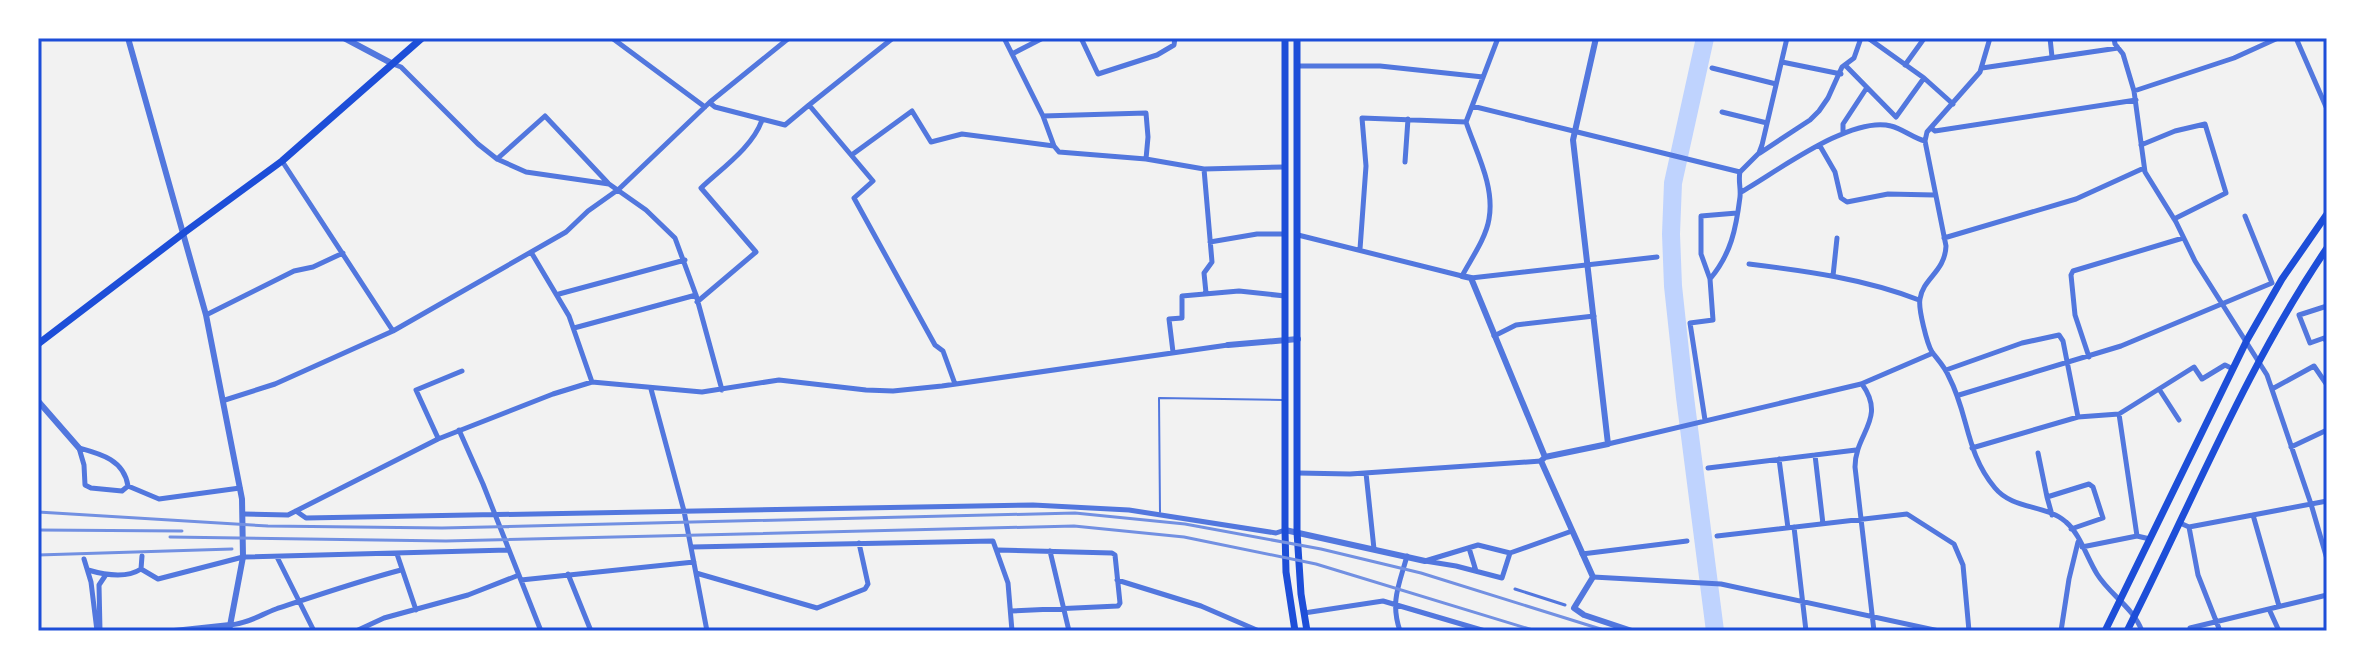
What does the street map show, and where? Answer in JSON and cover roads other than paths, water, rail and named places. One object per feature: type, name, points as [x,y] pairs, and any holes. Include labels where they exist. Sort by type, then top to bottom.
[{"type":"main road","points":[[38,344],[282,161],[422,38]]},
{"type":"main road","points":[[1285,38],[1285,530],[1286,572],[1295,631]]},
{"type":"main road","points":[[1297,38],[1297,532],[1307,631]]},
{"type":"main road","points":[[2105,631],[2275,285],[2327,214]]},
{"type":"main road","points":[[2127,631],[2259,361],[2287,310],[2325,254]]},
{"type":"street","points":[[128,38],[185,232],[225,400],[244,514],[243,557],[230,628]]},
{"type":"street","points":[[344,38],[401,67],[497,159],[526,172],[609,184],[619,189],[675,238],[685,260],[722,390]]},
{"type":"street","points":[[612,38],[708,105],[785,125],[893,38]]},
{"type":"street","points":[[225,400],[275,384],[393,331],[566,232],[588,211],[619,189],[708,105],[789,38]]},
{"type":"street","points":[[1004,38],[1059,152],[1146,159],[1204,169],[1284,167]]},
{"type":"street","points":[[1012,54],[1043,38]]},
{"type":"street","points":[[1084,39],[1098,74],[1157,55],[1174,45],[1175,38]]},
{"type":"street","points":[[1462,276],[1486,227],[1490,207],[1482,163],[1466,122],[1498,38]]},
{"type":"street","points":[[1596,38],[1573,140],[1608,444]]},
{"type":"street","points":[[1759,153],[1787,38]]},
{"type":"street","points":[[1710,279],[1725,261],[1741,192],[1740,172],[1759,153],[1810,120],[1828,98],[1845,65],[1854,58],[1861,38]]},
{"type":"street","points":[[1868,38],[1924,78],[1953,104]]},
{"type":"street","points":[[1905,65],[1923,40],[1921,38]]},
{"type":"street","points":[[1990,38],[1982,68],[1931,128],[1925,141],[1944,238],[1944,261],[1925,286],[1919,300],[1933,353],[1959,395],[1972,448],[1996,489],[2008,499],[2065,521],[2099,577],[2135,616],[2142,631]]},
{"type":"street","points":[[2050,38],[2052,57]]},
{"type":"street","points":[[2114,38],[2123,54],[2134,91],[2144,168],[2154,190],[2259,361],[2272,389],[2327,559]]},
{"type":"street","points":[[2134,91],[2234,58],[2278,38]]},
{"type":"street","points":[[2296,38],[2327,109]]},
{"type":"street","points":[[1982,68],[2118,48]]},
{"type":"street","points":[[1782,62],[1841,74]]},
{"type":"street","points":[[1845,65],[1896,117],[1924,78]]},
{"type":"street","points":[[1297,66],[1380,66],[1484,77]]},
{"type":"street","points":[[1712,68],[1776,84]]},
{"type":"street","points":[[1843,132],[1843,124],[1866,89]]},
{"type":"street","points":[[1931,128],[1935,131],[2136,100]]},
{"type":"street","points":[[809,105],[873,181],[854,198],[935,345],[943,351],[955,384]]},
{"type":"street","points":[[1472,106],[1740,172]]},
{"type":"street","points":[[853,154],[912,111],[931,142],[962,134],[1054,146]]},
{"type":"street","points":[[1722,112],[1767,123]]},
{"type":"street","points":[[1043,116],[1146,113],[1146,159]]},
{"type":"street","points":[[497,159],[545,116],[609,184]]},
{"type":"street","points":[[1360,249],[1366,166],[1362,118],[1466,122]]},
{"type":"street","points":[[1405,162],[1408,119]]},
{"type":"street","points":[[574,328],[696,299],[756,252],[701,188],[739,152],[760,127],[762,120]]},
{"type":"street","points":[[2141,145],[2175,131],[2205,124],[2226,193],[2174,219]]},
{"type":"street","points":[[1741,192],[1843,132],[1890,125],[1925,141]]},
{"type":"street","points":[[1820,146],[1835,172],[1841,198],[1847,202],[1888,194],[1934,195]]},
{"type":"street","points":[[282,161],[393,331]]},
{"type":"street","points":[[1944,238],[2076,199],[2144,168]]},
{"type":"street","points":[[1204,169],[1212,262],[1204,273],[1206,293]]},
{"type":"street","points":[[1704,421],[1690,323],[1713,320],[1710,279],[1701,254],[1701,216],[1737,213]]},
{"type":"street","points":[[1959,395],[2089,357],[2275,285],[2245,216]]},
{"type":"street","points":[[1210,242],[1257,234],[1285,234]]},
{"type":"street","points":[[1298,235],[1471,278],[1657,257]]},
{"type":"street","points":[[1833,276],[1837,238]]},
{"type":"street","points":[[2089,357],[2075,315],[2073,271],[2183,238]]},
{"type":"street","points":[[531,252],[559,294],[592,382]]},
{"type":"street","points":[[206,315],[294,271],[313,267],[343,253]]},
{"type":"street","points":[[559,294],[685,260]]},
{"type":"street","points":[[1749,264],[1833,276],[1919,300]]},
{"type":"street","points":[[1471,278],[1593,577]]},
{"type":"street","points":[[1173,352],[1169,319],[1182,318],[1182,296],[1239,291],[1285,296]]},
{"type":"street","points":[[2327,306],[2299,315],[2310,343],[2324,338],[2327,342]]},
{"type":"street","points":[[1494,336],[1516,325],[1594,316]]},
{"type":"street","points":[[1946,370],[2022,343],[2059,335],[2063,341],[2078,417]]},
{"type":"street","points":[[244,514],[283,517],[438,439],[592,382],[702,392],[779,380],[893,391],[1173,352],[1298,339]]},
{"type":"street","points":[[1298,473],[1366,473],[1543,459],[1861,384],[1933,353]]},
{"type":"street","points":[[1972,448],[2078,417],[2119,414],[2194,367],[2202,379],[2225,365],[2233,369]]},
{"type":"street","points":[[2272,389],[2314,366],[2327,385]]},
{"type":"street","points":[[438,439],[416,390],[462,371]]},
{"type":"street","points":[[1861,384],[1869,397],[1873,417],[1856,450],[1855,467],[1874,631]]},
{"type":"street","points":[[651,389],[684,511],[707,631]]},
{"type":"street","points":[[2159,389],[2179,420]]},
{"type":"street","points":[[38,401],[79,448],[87,488],[122,491],[128,486]]},
{"type":"street","points":[[2119,414],[2137,536]]},
{"type":"street","points":[[459,430],[541,631]]},
{"type":"street","points":[[2291,447],[2327,430]]},
{"type":"street","points":[[79,448],[112,459],[125,476],[128,486]]},
{"type":"street","points":[[1708,468],[1856,450]]},
{"type":"street","points":[[2038,453],[2052,515]]},
{"type":"street","points":[[1815,455],[1823,524]]},
{"type":"street","points":[[1779,459],[1806,631]]},
{"type":"street","points":[[1366,473],[1374,549]]},
{"type":"street","points":[[2047,497],[2089,484],[2093,487],[2103,518],[2071,529]]},
{"type":"street","points":[[128,486],[159,499],[240,488]]},
{"type":"street","points":[[2180,523],[2189,527],[2327,501]]},
{"type":"street","points":[[296,511],[306,518],[995,504],[1104,507],[1276,533],[1285,530],[1297,532],[1502,578],[1510,553]]},
{"type":"street","points":[[1717,536],[1907,514],[1954,544],[1963,565],[1969,631]]},
{"type":"street","points":[[2253,515],[2279,606]]},
{"type":"street","points":[[2189,527],[2198,575],[2220,631]]},
{"type":"street","points":[[1425,561],[1482,545],[1510,553],[1572,531]]},
{"type":"street","points":[[2082,547],[2137,536],[2150,539]]},
{"type":"street","points":[[692,547],[991,540],[998,550],[1008,583],[1012,631]]},
{"type":"street","points":[[2061,631],[2078,540]]},
{"type":"street","points":[[1582,554],[1687,541]]},
{"type":"street","points":[[696,573],[817,608],[865,589],[868,584],[859,543]]},
{"type":"street","points":[[1469,548],[1476,571]]},
{"type":"street","points":[[141,569],[158,579],[243,557],[508,550]]},
{"type":"street","points":[[998,550],[1113,553],[1118,606],[1011,611]]},
{"type":"street","points":[[1050,551],[1069,631]]},
{"type":"street","points":[[397,554],[416,610]]},
{"type":"street","points":[[141,569],[142,556]]},
{"type":"street","points":[[277,556],[314,631]]},
{"type":"street","points":[[1400,631],[1394,603],[1407,556]]},
{"type":"street","points":[[84,559],[98,631]]},
{"type":"street","points":[[356,631],[384,618],[520,577],[694,562]]},
{"type":"street","points":[[87,570],[105,576],[134,573],[141,569]]},
{"type":"street","points":[[177,631],[230,628],[250,622],[266,612],[351,583],[401,570]]},
{"type":"street","points":[[568,574],[591,631]]},
{"type":"street","points":[[98,631],[99,585],[105,576]]},
{"type":"street","points":[[1593,577],[1721,584],[1939,631]]},
{"type":"street","points":[[1593,577],[1574,608],[1584,615],[1632,631]]},
{"type":"street","points":[[1117,580],[1201,606],[1259,631]]},
{"type":"street","points":[[1515,589],[1565,605]]},
{"type":"street","points":[[2190,628],[2327,595]]},
{"type":"street","points":[[1304,613],[1383,601],[1485,631]]},
{"type":"street","points":[[2269,609],[2279,631]]},
{"type":"lane","points":[[1160,514],[1159,398],[1284,400]]},
{"type":"waterway","points":[[1705,38],[1673,183],[1671,234],[1673,286],[1685,397],[1715,631]]},
{"type":"railway","points":[[38,512],[268,526],[442,528],[1075,513],[1185,524],[1321,549],[1421,573],[1607,631]]},
{"type":"railway","points":[[170,537],[446,541],[1074,526],[1184,537],[1316,564],[1536,631]]},
{"type":"railway","points":[[38,530],[182,531]]},
{"type":"railway","points":[[38,555],[232,549]]}]
